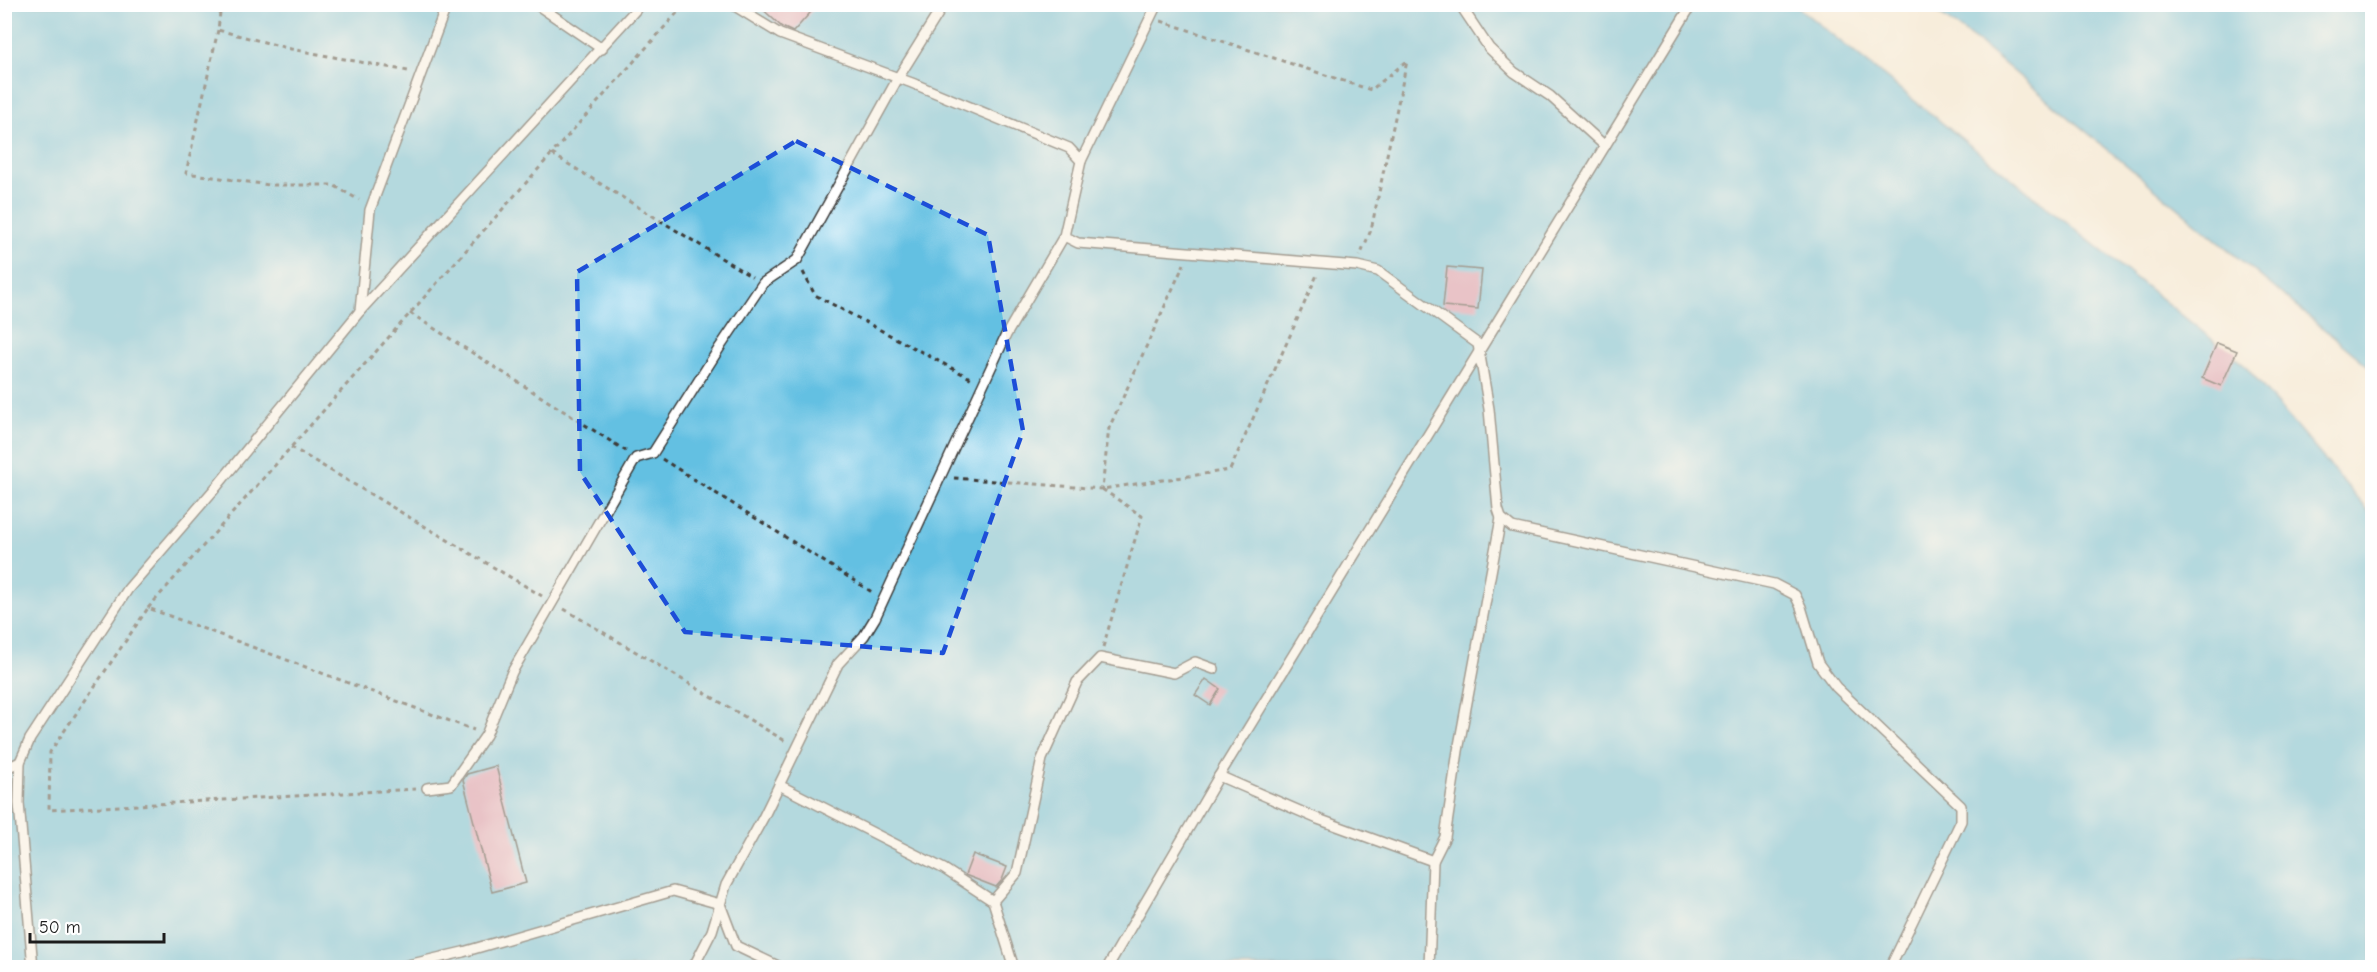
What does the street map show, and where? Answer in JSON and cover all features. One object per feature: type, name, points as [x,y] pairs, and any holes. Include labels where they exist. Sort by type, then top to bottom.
[{"type":"lane","points":[[360,310],[371,207],[447,4]]},
{"type":"lane","points":[[536,4],[602,49]]},
{"type":"lane","points":[[33,968],[19,803],[20,762],[30,739],[128,589],[218,485],[360,310],[641,4]]},
{"type":"lane","points":[[728,4],[780,34],[898,78],[1069,148],[1081,161]]},
{"type":"lane","points":[[427,788],[451,785],[486,735],[512,672],[636,458],[653,453],[763,283],[797,260],[898,78],[944,4]]},
{"type":"lane","points":[[693,968],[712,931],[726,885],[838,664],[864,636],[884,599],[1006,335],[1064,236],[1081,161],[1157,4]]},
{"type":"lane","points":[[1107,968],[1219,776],[1692,4]]},
{"type":"lane","points":[[1463,9],[1490,48],[1514,72],[1550,96],[1605,146]]},
{"type":"lane","points":[[1064,236],[1078,243],[1356,266],[1378,271],[1478,344],[1489,409],[1498,509],[1501,518],[1458,751],[1445,837],[1433,861],[1429,968]]},
{"type":"lane","points":[[1501,518],[1512,527],[1774,584],[1795,595],[1801,607],[1818,663],[1836,687],[1961,806],[1961,821],[1890,968]]},
{"type":"lane","points":[[993,901],[1017,873],[1042,759],[1077,682],[1100,658],[1174,673],[1195,662],[1214,669]]},
{"type":"lane","points":[[4,770],[20,762]]},
{"type":"lane","points":[[1219,776],[1318,819],[1433,861]]},
{"type":"lane","points":[[779,784],[944,869],[993,901],[1014,968]]},
{"type":"lane","points":[[395,968],[463,952],[672,891],[720,904]]},
{"type":"lane","points":[[720,904],[736,946],[782,968]]},
{"type":"path","points":[[221,4],[218,30],[186,173],[269,185],[333,185],[371,207]]},
{"type":"path","points":[[427,788],[49,810],[50,752],[148,608],[684,4]]},
{"type":"path","points":[[1151,17],[1371,90],[1407,61],[1371,230],[1356,266]]},
{"type":"path","points":[[218,30],[291,49],[421,73]]},
{"type":"path","points":[[552,154],[763,283]]},
{"type":"path","points":[[1102,489],[1108,428],[1189,252]]},
{"type":"path","points":[[797,260],[815,295],[983,385]]},
{"type":"path","points":[[940,477],[1102,489],[1230,470],[1323,263]]},
{"type":"path","points":[[410,313],[636,458]]},
{"type":"path","points":[[653,453],[884,599]]},
{"type":"path","points":[[1100,658],[1142,516],[1102,489]]},
{"type":"path","points":[[148,608],[486,735]]},
{"type":"highlighted area","points":[[796,141],[988,235],[1023,431],[943,653],[685,632],[580,472],[577,272]]},
{"type":"water","points":[[5,5],[1795,5],[2244,365],[2372,515],[2372,967],[5,968]]},
{"type":"water","points":[[1927,5],[2372,5],[2372,369],[1977,41]]},
{"type":"building","points":[[757,4],[818,4],[793,32],[782,27]]},
{"type":"building","points":[[1447,267],[1482,270],[1478,309],[1443,306]]},
{"type":"building","points":[[2217,343],[2237,351],[2221,386],[2202,378]]},
{"type":"building","points":[[1206,679],[1220,689],[1210,705],[1195,695]]},
{"type":"building","points":[[496,766],[526,883],[492,892],[463,780],[467,774]]},
{"type":"building","points":[[973,854],[1007,867],[1002,880],[996,887],[965,875]]}]
